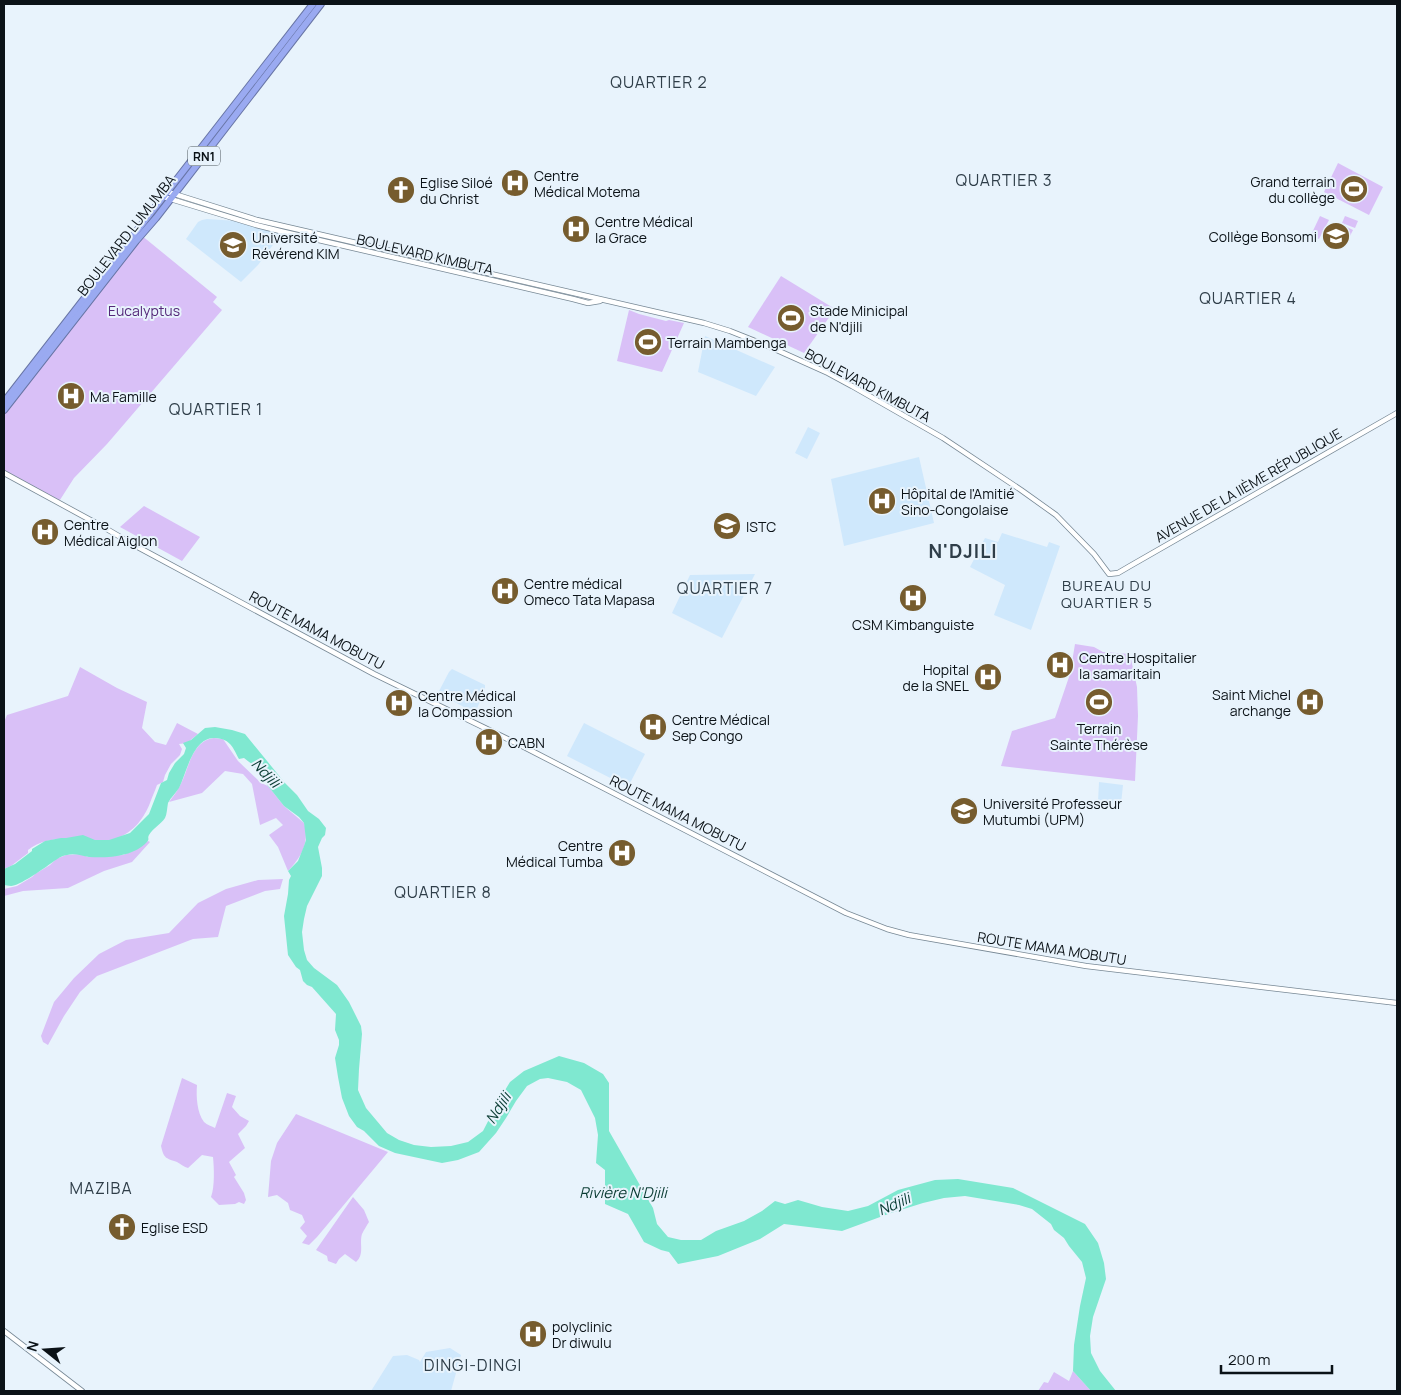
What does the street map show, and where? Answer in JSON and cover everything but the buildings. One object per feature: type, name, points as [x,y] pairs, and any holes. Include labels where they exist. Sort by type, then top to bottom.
[{"type":"highway","name":"BOULEVARD LUMUMBA","points":[[4,410],[313,4]]},
{"type":"highway","name":"BOULEVARD LUMUMBA","points":[[4,402],[148,215],[169,195],[321,4]]},
{"type":"street","name":"BOULEVARD KIMBUTA","points":[[169,195],[257,220],[590,296],[730,331],[834,376],[943,438],[1056,515],[1094,554],[1110,574]]},
{"type":"street","name":"BOULEVARD KIMBUTA","points":[[169,195],[256,225],[284,232],[588,303],[601,300]]},
{"type":"street","name":"AVENUE DE LA IIÈME RÉPUBLIQUE","points":[[1110,574],[1118,573],[1397,413]]},
{"type":"street","name":"ROUTE MAMA MOBUTU","points":[[4,473],[360,667],[526,748],[846,912],[876,925],[917,936],[1086,966],[1397,1003]]},
{"type":"street","points":[[4,1331],[82,1391]]},
{"type":"shaded area","name":"Université Révérend KIM","points":[[207,219],[238,221],[281,234],[258,265],[241,282],[186,239],[198,222]]},
{"type":"shaded area","points":[[705,336],[775,367],[756,396],[698,372]]},
{"type":"shaded area","points":[[808,427],[820,433],[807,459],[795,453]]},
{"type":"shaded area","name":"Hôpital de l'Amitié Sino-Congolaise","points":[[919,457],[934,523],[844,546],[831,479]]},
{"type":"shaded area","points":[[1002,533],[1047,547],[1049,542],[1060,546],[1031,630],[994,615],[1005,585],[970,567],[985,538],[998,542]]},
{"type":"shaded area","points":[[755,574],[722,638],[672,613],[690,575]]},
{"type":"shaded area","points":[[452,669],[485,685],[485,690],[475,713],[438,693]]},
{"type":"shaded area","points":[[584,723],[645,754],[628,787],[567,756]]},
{"type":"shaded area","points":[[1099,782],[1123,785],[1121,804],[1098,802]]},
{"type":"shaded area","points":[[450,1348],[461,1355],[451,1391],[371,1391],[393,1356],[407,1355],[420,1362],[426,1352]]},
{"type":"green space","name":"Grand terrain du collège","points":[[1338,163],[1383,187],[1369,215],[1324,192]]},
{"type":"green space","points":[[1320,216],[1329,220],[1319,239],[1311,235]]},
{"type":"green space","points":[[1345,216],[1358,221],[1355,228],[1342,223]]},
{"type":"green space","points":[[1341,224],[1353,230],[1350,236],[1338,230]]},
{"type":"green space","name":"Eucalyptus","points":[[141,235],[217,297],[213,302],[222,310],[107,444],[74,478],[58,503],[4,474],[4,411]]},
{"type":"green space","name":"Stade Minicipal de N'djili","points":[[781,276],[835,309],[804,353],[748,327]]},
{"type":"green space","name":"Terrain Mambenga","points":[[629,310],[666,321],[684,323],[662,372],[617,361]]},
{"type":"green space","points":[[144,506],[200,537],[182,561],[120,527]]},
{"type":"green space","name":"Terrain Sainte Thérèse","points":[[1075,644],[1094,647],[1103,652],[1130,654],[1137,687],[1138,716],[1135,781],[1001,766],[1012,731],[1055,718],[1070,674]]},
{"type":"green space","points":[[80,667],[147,702],[142,728],[155,742],[166,745],[177,723],[198,734],[187,743],[179,744],[182,749],[180,755],[171,764],[163,782],[157,785],[143,817],[134,828],[121,836],[104,841],[64,839],[41,843],[28,850],[28,853],[4,869],[4,722],[7,715],[68,696]]},
{"type":"green space","points":[[214,738],[223,739],[238,761],[261,783],[268,786],[284,806],[304,823],[306,837],[303,849],[288,871],[278,847],[269,835],[283,825],[276,818],[260,825],[252,784],[243,774],[225,771],[202,793],[169,802],[182,782],[195,751],[206,740]]},
{"type":"green space","points":[[148,841],[150,842],[132,862],[104,871],[68,888],[23,891],[4,896],[4,889],[17,886],[50,865],[56,859],[66,855],[80,854],[88,857],[123,855],[137,849]]},
{"type":"green space","points":[[283,879],[280,889],[265,891],[226,906],[218,937],[193,939],[97,976],[80,992],[48,1045],[43,1042],[41,1036],[54,1002],[74,978],[99,954],[126,940],[169,933],[198,903],[226,889],[258,880]]},
{"type":"green space","points":[[182,1078],[197,1085],[198,1109],[204,1122],[207,1124],[215,1128],[227,1093],[236,1096],[232,1107],[240,1116],[249,1121],[238,1134],[245,1148],[229,1162],[236,1175],[234,1177],[244,1193],[246,1200],[244,1204],[239,1202],[219,1205],[211,1197],[214,1183],[213,1157],[202,1155],[188,1168],[164,1156],[161,1146]]},
{"type":"green space","points":[[296,1114],[388,1152],[309,1245],[302,1243],[307,1236],[300,1228],[305,1222],[302,1215],[290,1210],[288,1203],[277,1195],[268,1197],[271,1161],[277,1143]]},
{"type":"green space","points":[[353,1197],[364,1210],[369,1222],[362,1234],[359,1259],[356,1262],[345,1254],[336,1264],[328,1261],[327,1256],[316,1250]]},
{"type":"green space","points":[[1073,1371],[1091,1391],[1038,1391],[1044,1382],[1048,1383],[1054,1372],[1069,1381]]},
{"type":"water","name":"Rivière N'Djili","points":[[215,727],[245,734],[297,795],[308,811],[319,819],[326,828],[325,835],[318,847],[322,876],[307,906],[304,919],[302,932],[304,950],[307,960],[314,968],[337,985],[349,1002],[361,1026],[358,1090],[366,1108],[387,1133],[399,1140],[414,1145],[431,1147],[451,1146],[468,1142],[483,1131],[510,1082],[524,1071],[559,1056],[584,1063],[603,1074],[609,1083],[609,1131],[653,1208],[657,1224],[668,1237],[681,1240],[701,1240],[716,1231],[744,1221],[775,1201],[785,1204],[798,1200],[822,1207],[848,1211],[868,1206],[898,1190],[935,1180],[958,1179],[1013,1188],[1085,1224],[1098,1243],[1104,1263],[1106,1279],[1093,1317],[1090,1336],[1091,1353],[1100,1371],[1116,1391],[1091,1391],[1073,1371],[1074,1345],[1086,1278],[1082,1262],[1051,1224],[1032,1209],[965,1196],[944,1198],[891,1213],[842,1231],[784,1224],[760,1239],[718,1256],[678,1264],[669,1252],[644,1242],[628,1214],[605,1204],[605,1170],[596,1163],[598,1135],[595,1118],[581,1090],[567,1082],[548,1078],[540,1079],[527,1086],[496,1133],[479,1152],[458,1160],[442,1163],[395,1153],[379,1146],[364,1131],[357,1127],[349,1116],[342,1098],[335,1058],[339,1045],[335,1030],[336,1014],[312,987],[303,981],[300,970],[288,955],[284,916],[291,876],[288,871],[298,861],[306,840],[304,823],[284,806],[253,765],[244,758],[239,759],[231,745],[225,740],[207,739],[196,749],[179,788],[168,803],[165,818],[148,836],[148,841],[135,851],[112,857],[89,857],[73,854],[65,856],[58,858],[37,873],[15,885],[4,885],[4,869],[15,864],[32,849],[45,841],[83,835],[95,840],[109,840],[130,833],[149,814],[161,783],[167,780],[175,763],[184,754],[186,748],[183,743],[191,740],[205,728]]},
{"type":"place","name":"Centre Médical Motema","points":[[515,183]]},
{"type":"place","name":"Grand terrain du collège","points":[[1354,189]]},
{"type":"place","name":"Eglise Siloé du Christ","points":[[401,190]]},
{"type":"place","name":"Centre Médical la Grace","points":[[576,229]]},
{"type":"place","name":"Collège Bonsomi","points":[[1336,236]]},
{"type":"place","name":"Université Révérend KIM","points":[[233,245]]},
{"type":"place","name":"Stade Minicipal de N'djili","points":[[791,318]]},
{"type":"place","name":"Terrain Mambenga","points":[[648,342]]},
{"type":"place","name":"Ma Famille","points":[[71,396]]},
{"type":"place","name":"Hôpital de l'Amitié Sino-Congolaise","points":[[882,501]]},
{"type":"place","name":"ISTC","points":[[727,526]]},
{"type":"place","name":"Centre Médical Aiglon","points":[[45,532]]},
{"type":"place","name":"Centre médical Omeco Tata Mapasa","points":[[505,591]]},
{"type":"place","name":"CSM Kimbanguiste","points":[[913,598]]},
{"type":"place","name":"Centre Hospitalier la samaritain","points":[[1060,665]]},
{"type":"place","name":"Hopital de la SNEL","points":[[988,677]]},
{"type":"place","name":"Terrain Sainte Thérèse","points":[[1099,702]]},
{"type":"place","name":"Saint Michel archange","points":[[1310,702]]},
{"type":"place","name":"Centre Médical la Compassion","points":[[399,703]]},
{"type":"place","name":"Centre Médical Sep Congo","points":[[653,727]]},
{"type":"place","name":"CABN","points":[[489,742]]},
{"type":"place","name":"Université Professeur Mutumbi (UPM)","points":[[964,811]]},
{"type":"place","name":"Centre Médical Tumba","points":[[622,853]]},
{"type":"place","name":"Eglise ESD","points":[[122,1227]]},
{"type":"place","name":"polyclinic Dr diwulu","points":[[533,1334]]},
{"type":"district","name":"QUARTIER 2","points":[[659,82]]},
{"type":"district","name":"QUARTIER 3","points":[[1004,180]]},
{"type":"district","name":"QUARTIER 4","points":[[1248,298]]},
{"type":"district","name":"QUARTIER 1","points":[[216,409]]},
{"type":"district","name":"N'DJILI","points":[[963,551]]},
{"type":"district","name":"QUARTIER 7","points":[[725,588]]},
{"type":"district","name":"BUREAU DU QUARTIER 5","points":[[1107,594]]},
{"type":"district","name":"QUARTIER 8","points":[[443,892]]},
{"type":"district","name":"MAZIBA","points":[[101,1188]]},
{"type":"district","name":"DINGI-DINGI","points":[[473,1365]]},
{"type":"water label","name":"Ndjili","points":[[266,773]]},
{"type":"water label","name":"Ndjili","points":[[498,1108]]},
{"type":"water label","name":"Ndjili","points":[[894,1204]]}]
